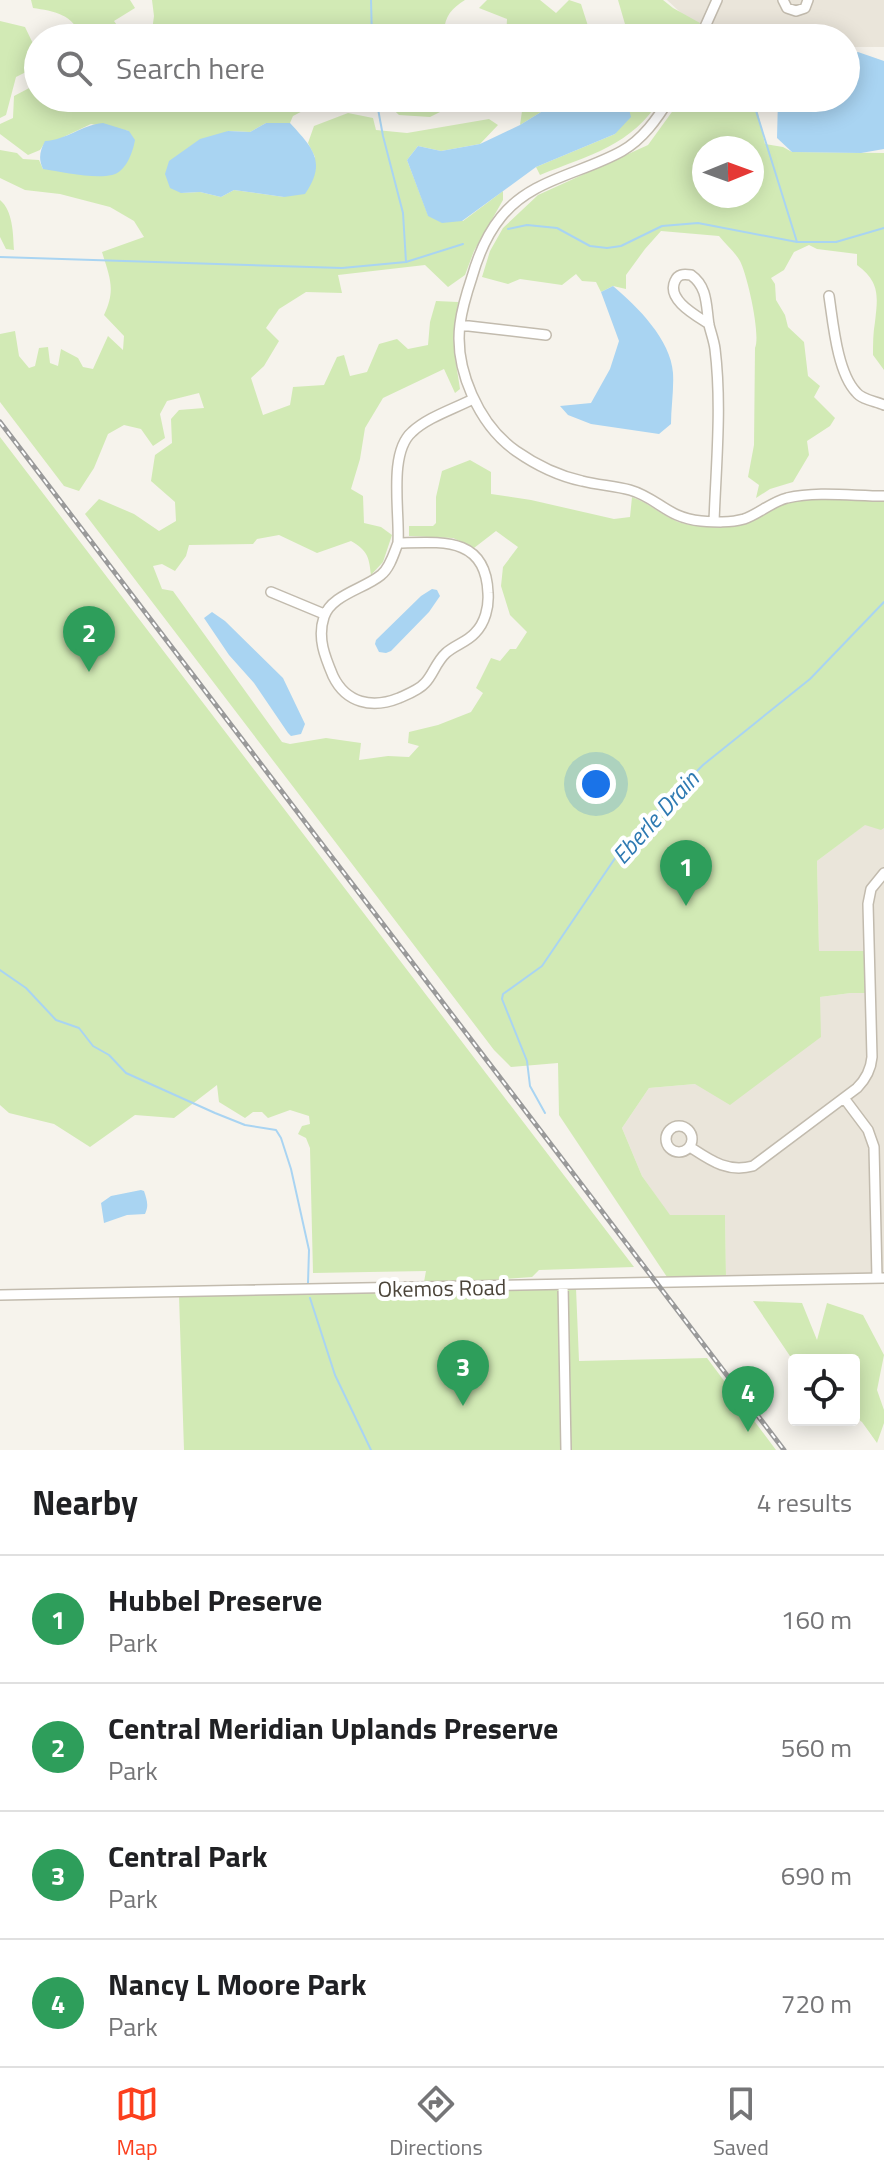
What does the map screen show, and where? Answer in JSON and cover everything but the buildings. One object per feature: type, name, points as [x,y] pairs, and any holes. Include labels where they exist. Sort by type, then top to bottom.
[{"type":"street","points":[[706,24],[717,0]]},
{"type":"street","points":[[783,0],[787,8],[796,11],[805,8],[808,0]]},
{"type":"street","points":[[660,112],[643,135],[620,152],[557,177],[529,192],[500,218],[477,260],[460,325],[461,357],[473,399],[503,442],[548,469],[580,481],[639,493],[674,515],[688,519],[733,521],[773,503],[809,495],[884,496]]},
{"type":"street","points":[[709,324],[676,298],[673,288],[680,275],[691,275],[701,285],[715,346],[718,380],[714,522]]},
{"type":"street","points":[[829,296],[835,334],[850,383],[856,394],[884,405]]},
{"type":"street","points":[[460,325],[546,335]]},
{"type":"street","points":[[398,543],[442,542],[463,547],[476,556],[487,583],[486,614],[474,634],[441,657],[427,682],[385,703],[362,703],[350,698],[340,688],[321,645],[324,614],[337,601],[383,574],[398,543],[397,477],[405,439],[421,425],[473,399]]},
{"type":"street","points":[[271,592],[324,614]]},
{"type":"street","points":[[690,1147],[724,1167],[736,1169],[758,1163],[862,1083],[871,1062],[868,904],[871,889],[884,873]]},
{"type":"street","points":[[844,1098],[868,1130],[874,1147],[881,1278]]},
{"type":"street","name":"Okemos Road","points":[[0,1295],[881,1278]]},
{"type":"street","points":[[563,1285],[566,1450]]},
{"type":"shaded area","points":[[667,0],[884,0],[884,47],[860,47],[860,24],[693,24]]},
{"type":"shaded area","points":[[884,810],[884,1274],[726,1277],[725,1215],[670,1216],[642,1176],[622,1128],[649,1088],[695,1084],[820,997],[851,993],[819,952],[817,861]]},
{"type":"green space","points":[[31,0],[130,0],[135,8],[114,21],[116,24],[73,24],[55,12],[33,8]]},
{"type":"green space","points":[[152,0],[465,0],[455,7],[446,24],[153,24]]},
{"type":"green space","points":[[487,0],[540,0],[556,13],[569,0],[581,4],[587,24],[507,24],[507,19],[479,8]]},
{"type":"green space","points":[[618,0],[663,0],[700,23],[700,24],[625,24]]},
{"type":"green space","points":[[0,21],[24,27],[24,73],[16,77],[6,115],[0,118]]},
{"type":"green space","points":[[24,91],[24,112],[301,112],[293,116],[290,123],[266,123],[250,132],[228,131],[181,193],[200,192],[221,197],[234,190],[284,197],[315,157],[308,143],[314,126],[348,113],[373,118],[376,130],[407,133],[489,119],[498,125],[480,144],[441,151],[418,146],[407,160],[428,215],[463,221],[503,191],[503,200],[474,251],[465,275],[448,287],[425,265],[338,275],[342,293],[306,292],[279,309],[266,328],[279,341],[264,366],[251,378],[263,415],[290,405],[293,387],[324,385],[337,357],[344,355],[350,376],[367,372],[379,344],[397,339],[408,349],[428,345],[436,301],[458,302],[455,357],[460,389],[455,393],[444,369],[383,398],[365,428],[351,489],[363,496],[364,523],[381,527],[392,535],[383,562],[371,575],[367,555],[351,541],[317,553],[279,535],[257,539],[253,544],[189,545],[186,556],[175,571],[162,564],[153,566],[162,589],[173,591],[282,742],[290,744],[326,738],[361,743],[359,760],[409,757],[419,746],[408,743],[409,732],[471,712],[483,693],[476,688],[491,658],[500,661],[510,649],[516,649],[527,632],[510,615],[501,586],[503,567],[518,547],[496,531],[474,548],[453,538],[409,536],[409,526],[433,526],[436,523],[436,497],[442,471],[470,460],[491,472],[491,494],[614,519],[630,517],[632,497],[679,522],[701,526],[746,521],[797,500],[884,500],[884,828],[881,830],[865,825],[817,861],[819,951],[864,951],[865,993],[820,997],[821,1037],[730,1105],[695,1084],[649,1088],[622,1128],[642,1176],[670,1215],[725,1215],[726,1277],[667,1277],[559,1115],[558,1063],[511,1067],[494,1050],[85,514],[99,499],[134,514],[159,531],[176,521],[175,502],[151,481],[155,455],[172,443],[171,419],[179,410],[204,408],[199,393],[167,401],[160,414],[165,438],[153,446],[141,429],[124,425],[108,434],[94,468],[79,491],[64,486],[0,402],[0,334],[15,331],[19,356],[29,368],[35,366],[39,348],[48,347],[50,363],[58,366],[61,349],[78,358],[83,367],[93,369],[108,336],[123,350],[124,336],[104,315],[111,291],[102,252],[144,237],[134,221],[110,207],[60,194],[25,190],[0,178],[0,150],[17,153],[23,159],[39,160],[43,169],[129,131],[91,124],[55,141],[46,141],[40,150],[28,155],[0,134],[0,124],[13,118],[14,96]]},
{"type":"green space","points":[[396,112],[440,112],[430,117],[399,115]]},
{"type":"green space","points":[[522,112],[541,112],[520,125]]},
{"type":"green space","points":[[625,112],[650,112],[623,138],[592,155],[540,175],[536,167],[615,134]]},
{"type":"green space","points":[[672,112],[758,112],[763,136],[692,136],[692,208],[764,208],[764,140],[765,144],[792,152],[884,153],[884,370],[873,355],[876,290],[870,277],[857,265],[857,254],[817,249],[809,245],[794,252],[784,270],[771,278],[775,284],[776,300],[788,327],[804,342],[808,376],[820,386],[814,397],[835,418],[830,426],[807,441],[809,455],[793,482],[770,489],[756,498],[759,485],[748,477],[754,445],[755,318],[740,261],[719,236],[661,231],[626,275],[626,289],[613,286],[601,292],[596,282],[582,281],[576,274],[562,285],[520,279],[508,284],[482,277],[490,251],[503,228],[538,195],[648,145]]},
{"type":"green space","points":[[0,200],[10,216],[14,250],[6,249],[0,237]]},
{"type":"green space","points":[[0,437],[634,1267],[539,1270],[532,1277],[479,1281],[424,1282],[426,1271],[313,1273],[310,1148],[306,1138],[298,1134],[302,1126],[310,1124],[309,1116],[290,1110],[268,1118],[262,1112],[253,1112],[245,1118],[219,1102],[217,1085],[174,1118],[135,1115],[90,1147],[54,1124],[9,1113],[0,1105]]},
{"type":"green space","points":[[576,1288],[579,1361],[707,1358],[776,1450],[184,1450],[179,1296]]},
{"type":"green space","points":[[753,1301],[802,1303],[817,1340],[827,1303],[863,1315],[884,1355],[877,1390],[884,1410],[884,1423],[877,1443],[860,1421],[860,1354],[789,1354]]},
{"type":"water","points":[[860,53],[884,61],[884,149],[861,153],[792,152],[777,138],[778,112],[860,112]]},
{"type":"water","points":[[541,112],[630,112],[631,117],[615,134],[536,167],[462,221],[442,223],[428,216],[407,160],[418,146],[441,151],[480,144]]},
{"type":"water","points":[[103,123],[129,131],[135,140],[131,156],[121,170],[112,175],[96,176],[43,169],[40,155],[45,141]]},
{"type":"water","points":[[266,123],[290,123],[311,148],[316,164],[315,173],[305,194],[284,197],[234,190],[221,197],[200,192],[181,193],[170,188],[165,174],[169,161],[200,139],[228,131],[250,132]]},
{"type":"water","points":[[613,286],[651,325],[671,361],[671,424],[659,434],[591,424],[568,415],[560,406],[591,403],[610,369],[619,341],[601,292]]},
{"type":"water","points":[[432,589],[437,590],[440,596],[429,612],[391,651],[379,652],[376,640]]},
{"type":"water","points":[[212,612],[283,678],[305,724],[301,734],[291,736],[288,733],[254,683],[229,655],[204,618]]},
{"type":"water","points":[[141,1190],[147,1200],[145,1214],[127,1215],[104,1223],[101,1203],[111,1196]]},
{"type":"waterway","points":[[371,0],[372,24]]},
{"type":"waterway","points":[[379,112],[403,213],[406,262]]},
{"type":"waterway","points":[[756,112],[797,242]]},
{"type":"waterway","points":[[508,229],[527,225],[557,228],[590,246],[607,248],[621,246],[662,226],[698,223],[797,242],[836,242],[884,228]]},
{"type":"waterway","points":[[0,257],[342,268],[406,262],[463,244]]},
{"type":"waterway","name":"Eberle Drain","points":[[545,1113],[530,1086],[527,1061],[502,999],[503,994],[542,966],[622,848],[664,804],[703,765],[810,679],[884,602]]},
{"type":"waterway","points":[[0,970],[26,988],[56,1020],[79,1028],[93,1046],[109,1055],[126,1073],[245,1125],[276,1130],[291,1169],[309,1250],[308,1283]]},
{"type":"waterway","points":[[310,1298],[335,1375],[371,1450]]},
{"type":"railway","points":[[0,422],[784,1450]]},
{"type":"place","name":"Central Meridian Uplands Preserve","points":[[89,672]]},
{"type":"place","name":"Hubbel Preserve","points":[[686,906]]},
{"type":"place","name":"Central Park","points":[[463,1406]]},
{"type":"place","name":"Nancy L Moore Park","points":[[748,1432]]}]
